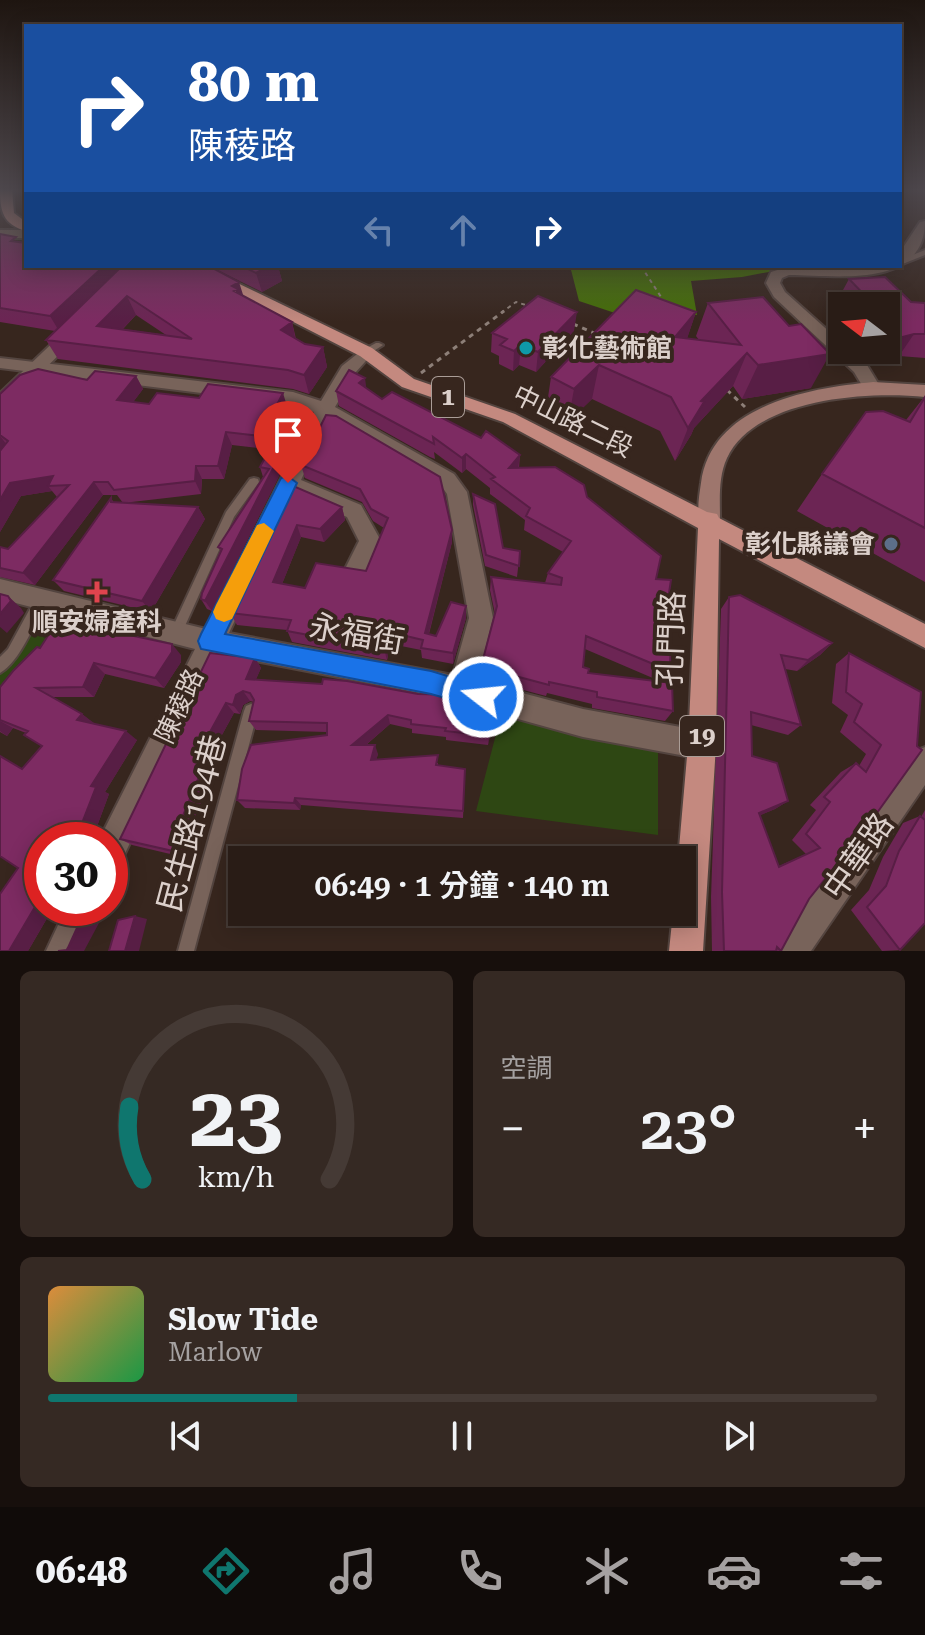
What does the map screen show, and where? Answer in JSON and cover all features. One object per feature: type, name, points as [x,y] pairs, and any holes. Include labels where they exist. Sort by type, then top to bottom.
[{"type":"main road","name":"中山路二段","points":[[198,268],[373,349],[408,383],[509,418],[709,520],[925,637]]},
{"type":"main road","points":[[709,520],[710,484],[721,450],[736,433],[756,418],[798,400],[872,388],[925,391]]},
{"type":"main road","name":"孔門路","points":[[686,951],[702,745],[709,520]]},
{"type":"street","points":[[902,260],[919,233]]},
{"type":"street","points":[[0,234],[24,234]]},
{"type":"street","points":[[872,388],[861,369],[779,294],[773,283],[776,275],[787,271],[873,271],[885,268]]},
{"type":"street","points":[[0,403],[88,317]]},
{"type":"street","name":"陳稜路","points":[[124,822],[209,641],[325,409],[348,370],[373,349]]},
{"type":"street","points":[[0,363],[293,398],[325,409],[447,479],[457,492],[481,618],[461,691]]},
{"type":"street","points":[[288,483],[354,511],[370,541],[356,569]]},
{"type":"street","name":"永福街","points":[[0,589],[46,592],[209,641],[461,691],[583,723],[702,745]]},
{"type":"street","name":"中華路","points":[[794,951],[925,761]]},
{"type":"street","points":[[63,951],[75,926]]},
{"type":"lane","points":[[902,262],[925,252]]},
{"type":"lane","points":[[176,633],[230,515],[254,482]]},
{"type":"lane","points":[[0,667],[12,653],[46,592]]},
{"type":"lane","name":"民生路194巷","points":[[186,951],[251,711]]},
{"type":"path","points":[[642,268],[671,311]]},
{"type":"path","points":[[408,383],[516,302],[537,309]]},
{"type":"path","points":[[566,321],[608,339]]},
{"type":"path","points":[[721,384],[756,418]]},
{"type":"green space","points":[[571,268],[789,268],[742,277],[691,281],[697,315],[627,317],[579,301]]},
{"type":"green space","points":[[31,617],[64,619],[33,666],[0,694],[0,661]]},
{"type":"green space","points":[[501,715],[658,744],[658,835],[476,811]]},
{"type":"building","points":[[0,234],[16,237],[11,241],[24,243],[24,268],[102,268],[50,316],[0,308]]},
{"type":"building","points":[[120,268],[213,268],[239,282],[232,286],[238,289],[234,291],[292,322],[281,330],[305,344],[323,347],[304,375],[288,370],[46,340]],"holes":[[[127,296],[192,339],[97,326]]]},
{"type":"building","points":[[246,268],[265,268],[256,273]]},
{"type":"building","points":[[885,277],[911,302],[925,303],[925,334],[900,338],[900,292],[862,292],[849,279]]},
{"type":"building","points":[[636,290],[696,312],[675,337],[741,345],[708,303],[763,297],[789,326],[801,324],[828,352],[758,365],[747,353],[701,401],[704,402],[688,428],[671,397],[599,365],[574,389],[551,377]]},
{"type":"building","points":[[538,296],[577,312],[538,352],[521,345],[514,351],[500,345],[507,339],[492,333]]},
{"type":"building","points":[[38,369],[87,380],[95,371],[136,376],[117,400],[149,404],[157,393],[199,398],[208,384],[283,393],[261,436],[226,432],[218,466],[196,466],[195,481],[114,490],[108,482],[94,482],[23,573],[0,568],[0,547],[8,549],[69,485],[48,486],[53,476],[10,483],[0,500],[0,451],[8,441],[0,435],[0,394],[20,375]]},
{"type":"building","points":[[349,370],[365,378],[359,383],[382,399],[392,392],[481,438],[486,431],[520,455],[509,468],[555,467],[584,485],[587,497],[661,556],[656,579],[671,580],[664,626],[671,627],[670,671],[586,636],[583,667],[589,669],[588,673],[672,683],[673,711],[597,697],[597,692],[549,682],[549,685],[481,667],[497,606],[491,577],[561,585],[562,578],[548,573],[571,541],[526,516],[530,508],[491,479],[495,477],[466,454],[462,458],[433,437],[434,444],[336,391]]},
{"type":"building","points":[[925,397],[925,528],[822,474],[866,412],[883,411],[910,422]]},
{"type":"building","points":[[326,415],[336,416],[440,477],[452,530],[425,633],[436,636],[451,602],[466,606],[453,653],[421,648],[423,640],[389,632],[384,649],[287,631],[291,620],[230,613],[291,485],[342,507],[320,529],[297,525],[273,582],[305,588],[316,563],[366,571],[388,518],[371,509],[360,489],[301,465]]},
{"type":"building","points":[[272,445],[284,447],[205,601],[201,599],[202,593],[222,549],[218,547],[269,469],[260,467]]},
{"type":"building","points":[[473,494],[495,504],[503,548],[520,551],[519,566],[486,555]]},
{"type":"building","points":[[111,498],[111,502],[198,507],[142,601],[53,580]]},
{"type":"building","points":[[0,594],[8,596],[11,601],[0,614]]},
{"type":"building","points":[[740,595],[832,643],[808,660],[781,655],[801,725],[751,712],[752,756],[777,763],[788,801],[759,813],[779,867],[820,848],[806,834],[830,802],[824,797],[856,763],[866,772],[881,745],[854,722],[862,704],[846,692],[849,653],[921,692],[917,746],[922,750],[839,866],[837,864],[809,899],[781,951],[777,947],[776,951],[724,951],[722,892],[729,597]]},
{"type":"building","points":[[58,620],[172,644],[172,652],[155,678],[94,663],[83,687],[36,688],[82,714],[77,720],[126,731],[91,786],[96,787],[82,822],[24,822],[24,926],[9,951],[0,951],[0,894],[18,868],[0,856],[0,756],[22,769],[42,746],[24,735],[28,731],[0,720],[0,687],[37,647],[40,648]]},
{"type":"building","points":[[210,653],[255,658],[246,679],[322,684],[323,679],[347,681],[418,694],[455,695],[496,706],[489,736],[411,724],[411,720],[388,715],[352,745],[375,745],[371,760],[438,755],[436,765],[465,769],[463,811],[295,798],[294,803],[237,800],[242,769],[251,745],[327,735],[327,723],[249,721],[254,700],[250,693],[243,691],[236,695],[233,705],[226,703],[199,752],[210,750],[180,823],[186,824],[173,851],[128,841],[128,822]]},
{"type":"building","points":[[920,816],[925,820],[925,923],[900,950],[867,907],[886,886],[899,851]]},
{"type":"building","points":[[135,916],[125,951],[109,951],[116,926],[128,926],[128,918]]},
{"type":"slow traffic","points":[[224,612],[264,531]]},
{"type":"place","name":"彰化藝術館","points":[[526,348]]},
{"type":"place","name":"彰化縣議會","points":[[891,544]]},
{"type":"place","name":"順安婦產科","points":[[97,592]]},
{"type":"route","points":[[288,483],[209,641],[431,682],[483,697]]}]
